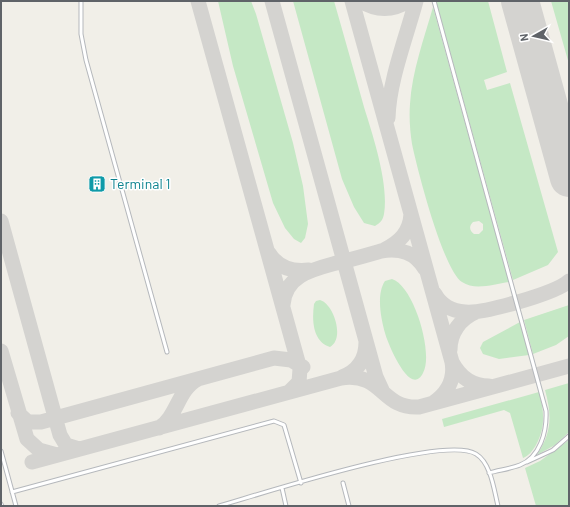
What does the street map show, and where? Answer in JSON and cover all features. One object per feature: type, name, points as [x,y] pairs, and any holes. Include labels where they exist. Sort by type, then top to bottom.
[{"type":"lane","points":[[82,1],[81,34],[86,60],[167,352]]},
{"type":"lane","points":[[434,1],[546,412],[546,428],[541,444],[522,464]]},
{"type":"lane","points":[[12,492],[274,421],[284,425],[301,483]]},
{"type":"lane","points":[[489,473],[522,464],[553,450],[569,436]]},
{"type":"lane","points":[[1,451],[16,506]]},
{"type":"lane","points":[[219,506],[389,458],[450,451],[475,453],[484,461],[489,473],[498,506]]},
{"type":"lane","points":[[343,483],[349,506]]},
{"type":"lane","points":[[282,488],[286,506]]},
{"type":"green space","points":[[218,1],[251,1],[256,14],[293,143],[303,186],[308,224],[305,238],[301,243],[294,239],[285,228],[273,203],[233,66]]},
{"type":"green space","points":[[293,1],[334,1],[376,146],[382,175],[385,202],[384,214],[381,221],[375,226],[364,223],[354,207],[342,179]]},
{"type":"green space","points":[[436,1],[488,1],[507,72],[484,80],[487,90],[510,83],[558,252],[548,265],[513,280]]},
{"type":"green space","points":[[551,1],[569,1],[569,64]]},
{"type":"green space","points":[[433,7],[509,282],[473,286],[462,282],[455,274],[439,239],[419,174],[410,129],[411,92],[419,55]],"holes":[[[479,221],[483,224],[483,230],[479,234],[474,234],[470,230],[470,226],[473,222]]]},
{"type":"green space","points":[[392,279],[400,284],[408,294],[420,322],[424,337],[426,364],[423,373],[418,379],[412,379],[400,366],[394,356],[383,327],[380,307],[382,286],[385,281]]},
{"type":"green space","points":[[320,300],[330,308],[336,322],[337,337],[330,347],[320,340],[314,329],[314,304],[316,301]]},
{"type":"green space","points":[[569,305],[569,336],[556,345],[533,354],[524,320]]},
{"type":"green space","points":[[520,322],[529,355],[499,359],[483,354],[480,348],[483,342]]},
{"type":"green space","points":[[569,383],[569,432],[555,445],[537,455],[546,439],[550,416],[545,390]]},
{"type":"green space","points":[[539,392],[543,412],[543,425],[534,449],[523,458],[510,413],[504,410],[444,427],[442,419]]},
{"type":"green space","points":[[569,440],[569,506],[536,506],[525,468],[540,461]]},
{"type":"taxiway","points":[[198,1],[300,369],[299,382],[289,392]]},
{"type":"taxiway","points":[[272,1],[376,377],[382,390]]},
{"type":"taxiway","points":[[352,1],[452,362],[453,368],[449,385],[443,395],[433,403]]},
{"type":"taxiway","points":[[361,1],[373,7],[379,8],[396,7],[408,1]]},
{"type":"taxiway","points":[[388,118],[391,89],[416,1]]},
{"type":"taxiway","points":[[384,250],[395,244],[403,236],[409,226],[411,214]]},
{"type":"taxiway","points":[[1,221],[60,435],[66,445],[79,449]]},
{"type":"taxiway","points":[[283,305],[289,286],[303,274],[321,267],[381,251],[394,250],[406,252],[417,259],[425,269]]},
{"type":"taxiway","points":[[269,253],[277,262],[286,268],[309,270]]},
{"type":"taxiway","points":[[435,294],[440,301],[451,309],[474,312],[535,297],[562,286],[569,281]]},
{"type":"taxiway","points":[[450,350],[450,344],[457,327],[465,318],[476,312]]},
{"type":"taxiway","points":[[342,377],[357,368],[360,364],[363,359],[366,342]]},
{"type":"taxiway","points":[[1,351],[27,439],[39,450],[57,455]]},
{"type":"taxiway","points":[[18,413],[28,422],[41,422],[274,358],[291,360],[303,367]]},
{"type":"taxiway","points":[[452,362],[467,380],[483,386],[489,386]]},
{"type":"taxiway","points":[[32,462],[341,378],[366,380],[396,402],[406,406],[419,407],[569,366]]},
{"type":"taxiway","points":[[159,428],[170,417],[186,389],[198,379]]},
{"type":"runway","points":[[520,1],[569,178]]},
{"type":"place","name":"Terminal 1","points":[[97,184]]}]
